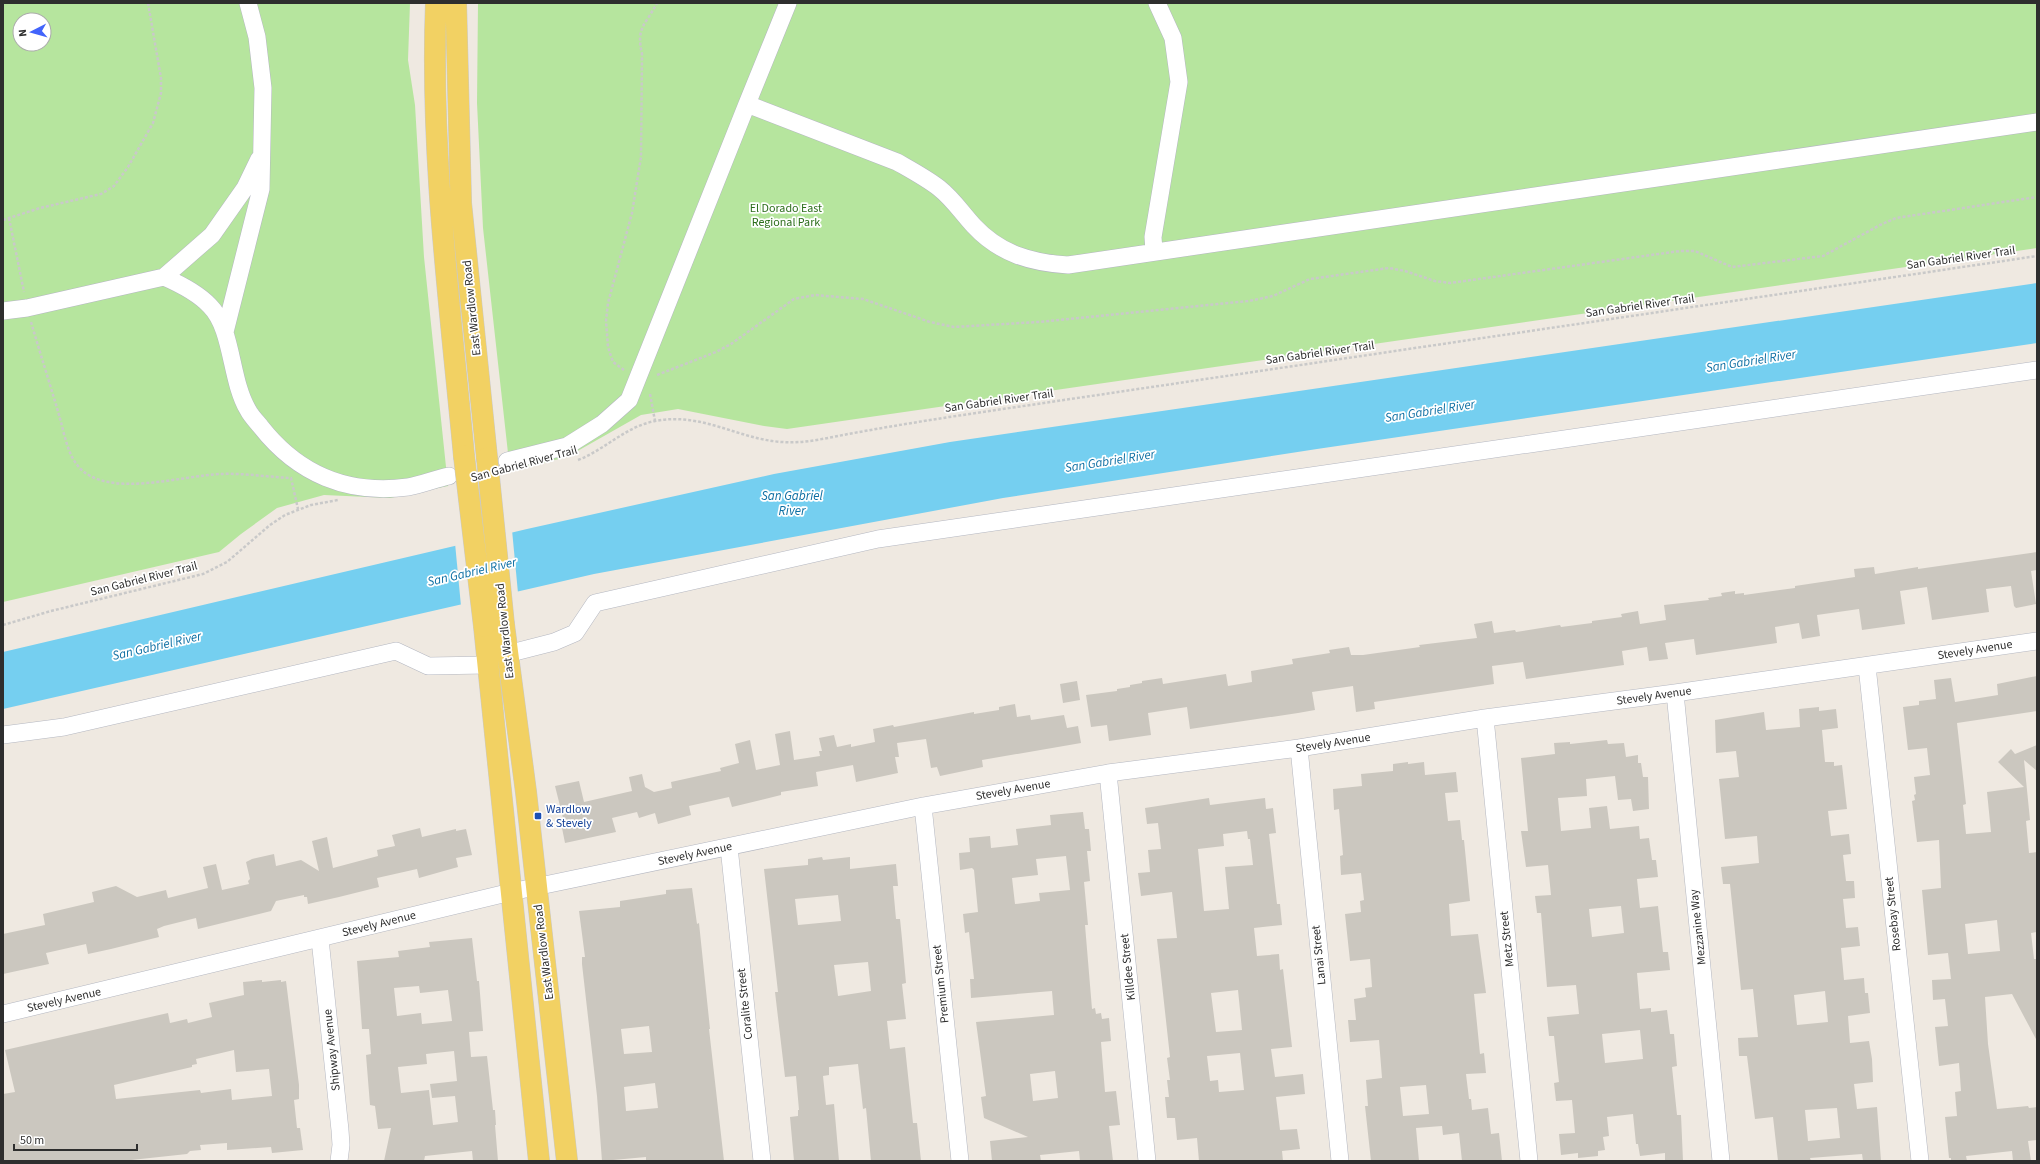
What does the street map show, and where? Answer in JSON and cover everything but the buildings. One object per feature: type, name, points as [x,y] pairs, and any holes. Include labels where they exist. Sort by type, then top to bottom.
[{"type":"main road","name":"East Wardlow Road","points":[[436,3],[435,118],[442,229],[464,456],[484,626],[540,1161]]},
{"type":"main road","name":"East Wardlow Road","points":[[456,3],[461,203],[497,460],[504,625],[567,1161]]},
{"type":"street","points":[[225,332],[261,189],[263,152],[263,88],[257,37],[248,3]]},
{"type":"street","points":[[497,460],[567,446],[602,424],[628,400],[788,3]]},
{"type":"street","points":[[1154,251],[1152,237],[1179,82],[1177,58],[1173,38],[1157,3]]},
{"type":"street","points":[[747,104],[896,162],[915,172],[939,188],[957,205],[975,227],[994,244],[1016,256],[1044,264],[1068,265],[1154,251],[2037,122]]},
{"type":"street","points":[[3,311],[27,308],[164,277],[212,234],[245,188],[263,152]]},
{"type":"street","points":[[164,277],[199,296],[211,306],[225,332],[236,380],[248,410],[274,444],[299,464],[323,478],[358,486],[386,488],[409,487],[449,476]]},
{"type":"street","points":[[507,654],[554,642],[575,633],[595,603],[878,539],[2037,370]]},
{"type":"street","name":"Stevely Avenue","points":[[3,1014],[511,892],[923,806],[1108,773],[1299,748],[1485,718],[1675,693],[2037,641]]},
{"type":"street","points":[[3,735],[64,727],[396,651],[428,666],[488,665]]},
{"type":"street","name":"Rosebay Street","points":[[1866,666],[1920,1161]]},
{"type":"street","name":"Mezzanine Way","points":[[1675,693],[1721,1161]]},
{"type":"street","name":"Metz Street","points":[[1485,718],[1529,1161]]},
{"type":"street","name":"Lanai Street","points":[[1299,748],[1340,1161]]},
{"type":"street","name":"Killdee Street","points":[[1108,773],[1147,1161]]},
{"type":"street","name":"Premium Street","points":[[923,806],[960,1161]]},
{"type":"street","name":"Coralite Street","points":[[729,847],[762,1161]]},
{"type":"street","name":"Shipway Avenue","points":[[320,939],[340,1130],[341,1145],[339,1161]]},
{"type":"path","points":[[3,220],[109,190],[114,186],[128,167],[153,123],[162,93],[161,78],[148,3]]},
{"type":"path","points":[[630,372],[613,362],[608,347],[606,322],[608,303],[632,213],[641,157],[642,54],[638,39],[641,27],[647,22],[657,3]]},
{"type":"path","points":[[651,377],[716,352],[737,340],[794,299],[815,295],[863,299],[930,322],[954,327],[1038,322],[1249,301],[1273,296],[1310,279],[1389,268],[1405,271],[1435,281],[1450,283],[1680,251],[1695,251],[1732,267],[1822,256],[1896,218],[2037,197]]},
{"type":"path","points":[[9,218],[27,308],[68,447],[78,466],[91,476],[130,484],[161,483],[195,476],[223,474],[291,478],[298,509]]},
{"type":"path","name":"San Gabriel River Trail","points":[[576,461],[596,453],[632,429],[655,421],[675,419],[697,421],[765,441],[804,442],[973,414],[2037,256]]},
{"type":"path","points":[[650,388],[655,421]]},
{"type":"path","name":"San Gabriel River Trail","points":[[3,625],[51,611],[203,574],[228,562],[270,525],[298,509],[324,501],[344,500]]},
{"type":"green space","points":[[3,3],[410,3],[408,60],[415,105],[424,257],[448,486],[390,498],[324,495],[277,508],[219,552],[3,602]]},
{"type":"green space","name":"El Dorado East Regional Park","points":[[478,3],[2037,3],[2037,248],[787,429],[764,426],[678,409],[641,415],[567,457],[510,471],[483,228],[477,103]]},
{"type":"water","name":"San Gabriel River","points":[[2037,283],[2037,343],[1317,449],[1003,498],[594,574],[3,709],[3,652],[527,529],[774,474],[950,442]]},
{"type":"pier","points":[[512,530],[518,593],[461,606],[455,543]]},
{"type":"place","name":"Wardlow & Stevely","points":[[538,816]]}]
